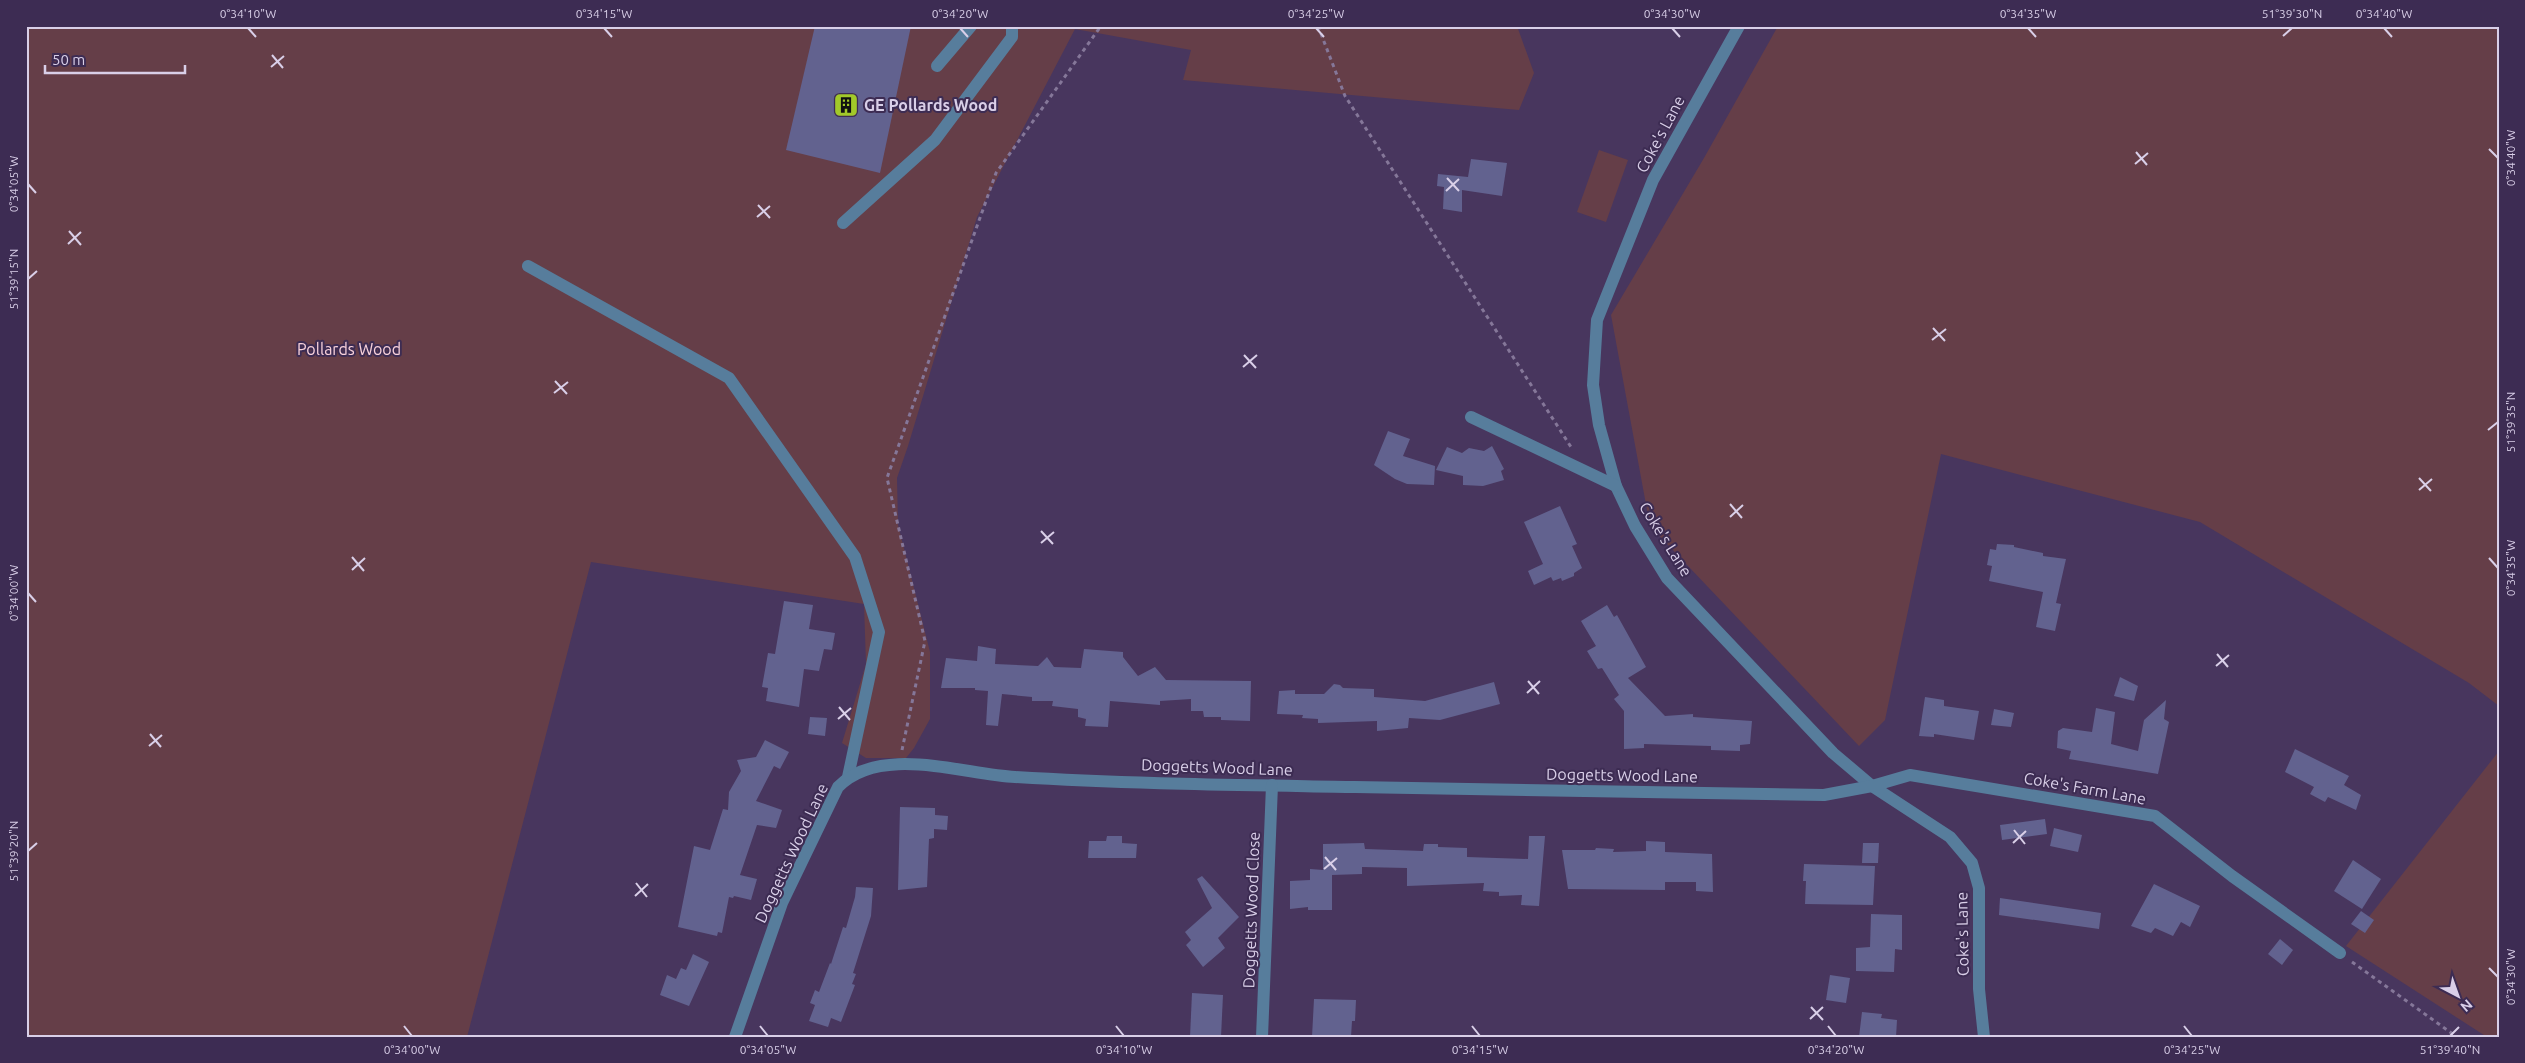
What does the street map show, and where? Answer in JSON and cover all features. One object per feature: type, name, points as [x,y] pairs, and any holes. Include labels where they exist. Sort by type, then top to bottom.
[{"type":"street","points":[[937,66],[971,26]]},
{"type":"street","points":[[843,223],[935,140],[1012,37],[1012,26]]},
{"type":"street","name":"Coke's Lane","points":[[1739,26],[1653,180],[1597,320],[1593,385],[1599,425],[1616,486],[1634,526],[1667,578],[1833,753],[1872,786],[1950,837],[1972,863],[1979,888],[1979,989],[1984,1037]]},
{"type":"street","points":[[528,266],[729,378],[855,557],[879,632],[848,777]]},
{"type":"street","points":[[1470,417],[1616,486]]},
{"type":"street","name":"Doggetts Wood Lane","points":[[735,1037],[782,903],[838,787],[848,777],[862,771],[899,763],[1014,777],[1272,785],[1824,795],[1872,786]]},
{"type":"street","name":"Coke's Farm Lane","points":[[1872,786],[1910,775],[2155,816],[2232,876],[2340,953]]},
{"type":"street","name":"Doggetts Wood Close","points":[[1262,1037],[1272,785]]},
{"type":"path","points":[[899,763],[925,641],[887,478],[996,173],[1097,35],[1101,26]]},
{"type":"path","points":[[1318,26],[1345,96],[1587,472]]},
{"type":"path","points":[[2340,953],[2457,1037]]},
{"type":"green space","name":"Pollards Wood","points":[[26,26],[1517,26],[1534,73],[1519,110],[1183,80],[1191,50],[1075,29],[977,217],[897,478],[898,525],[930,652],[930,719],[914,748],[906,758],[866,758],[842,743],[866,664],[864,604],[591,562],[467,1037],[26,1037]]},
{"type":"green space","points":[[1778,26],[2499,26],[2499,706],[2469,683],[2200,522],[1941,454],[1885,720],[1859,746],[1650,526],[1611,315],[1704,158]]},
{"type":"green space","points":[[1599,150],[1628,160],[1606,222],[1577,212]]},
{"type":"green space","points":[[2499,751],[2499,1037],[2487,1037],[2346,946]]},
{"type":"building","name":"GE Pollards Wood","points":[[815,26],[911,26],[880,173],[786,150]]},
{"type":"building","points":[[1471,159],[1507,163],[1502,196],[1462,190],[1462,212],[1443,209],[1444,187],[1437,186],[1438,174],[1468,177]]},
{"type":"building","points":[[1388,431],[1410,439],[1403,456],[1435,466],[1434,485],[1407,484],[1395,479],[1374,465]]},
{"type":"building","points":[[1492,446],[1504,469],[1501,471],[1504,480],[1483,486],[1463,485],[1463,476],[1436,470],[1447,447],[1462,453],[1469,448],[1484,451]]},
{"type":"building","points":[[1560,506],[1577,544],[1572,546],[1582,568],[1574,573],[1574,576],[1562,581],[1561,578],[1553,581],[1551,577],[1534,585],[1528,571],[1543,564],[1524,522]]},
{"type":"building","points":[[1997,544],[2014,545],[2014,547],[2043,553],[2043,556],[2066,559],[2056,603],[2061,604],[2055,631],[2036,627],[2043,592],[1989,581],[1992,566],[1987,565],[1990,549],[1996,550]]},
{"type":"building","points":[[784,601],[813,605],[809,629],[835,633],[832,650],[824,649],[819,671],[804,669],[799,707],[766,701],[768,688],[762,687],[768,653],[775,654]]},
{"type":"building","points":[[1607,605],[1614,617],[1617,615],[1646,667],[1628,678],[1665,716],[1693,714],[1693,717],[1752,721],[1750,744],[1740,745],[1740,751],[1711,750],[1711,746],[1644,744],[1644,748],[1624,749],[1624,711],[1614,699],[1619,695],[1602,668],[1598,669],[1587,651],[1596,646],[1581,621]]},
{"type":"building","points":[[978,646],[996,649],[995,664],[1038,666],[1047,657],[1054,667],[1081,668],[1084,649],[1123,652],[1123,657],[1138,676],[1155,667],[1166,680],[1251,681],[1250,721],[1221,720],[1221,717],[1204,717],[1203,711],[1191,711],[1191,699],[1160,701],[1160,705],[1110,701],[1108,727],[1085,726],[1086,719],[1078,717],[1078,709],[1052,706],[1053,701],[1032,701],[1032,697],[1002,694],[998,726],[986,725],[988,691],[975,690],[975,688],[941,688],[946,658],[977,661]]},
{"type":"building","points":[[2120,677],[2138,686],[2134,701],[2114,696]]},
{"type":"building","points":[[1494,682],[1500,704],[1440,720],[1409,718],[1408,728],[1377,731],[1377,721],[1318,723],[1318,719],[1302,718],[1303,715],[1277,714],[1279,691],[1295,690],[1295,694],[1324,694],[1334,684],[1340,685],[1343,688],[1374,689],[1374,697],[1425,701]]},
{"type":"building","points":[[1925,697],[1944,700],[1944,706],[1979,711],[1974,740],[1934,734],[1934,737],[1919,736]]},
{"type":"building","points":[[2166,700],[2164,719],[2169,722],[2158,774],[2069,759],[2071,751],[2057,748],[2058,731],[2063,728],[2092,732],[2096,708],[2115,712],[2111,744],[2138,751],[2144,720]]},
{"type":"building","points":[[1994,709],[2014,713],[2011,727],[1991,725]]},
{"type":"building","points":[[810,717],[827,718],[825,736],[808,734]]},
{"type":"building","points":[[765,740],[789,752],[780,769],[774,766],[756,801],[782,810],[776,828],[757,825],[740,875],[757,879],[751,900],[734,896],[733,898],[729,897],[722,933],[718,932],[717,936],[678,927],[694,846],[710,850],[723,809],[728,810],[729,792],[741,771],[737,760],[756,757]]},
{"type":"building","points":[[2295,749],[2349,776],[2344,785],[2361,795],[2356,810],[2328,797],[2325,802],[2310,794],[2314,787],[2285,772]]},
{"type":"building","points":[[900,807],[935,808],[935,815],[948,816],[947,830],[934,829],[934,838],[929,839],[927,887],[898,890]]},
{"type":"building","points":[[2045,819],[2047,834],[2002,840],[2000,825]]},
{"type":"building","points":[[2054,828],[2082,835],[2078,852],[2050,846]]},
{"type":"building","points":[[1107,836],[1122,836],[1122,843],[1137,844],[1136,858],[1088,858],[1089,841],[1106,841]]},
{"type":"building","points":[[1529,836],[1545,836],[1539,906],[1521,905],[1522,895],[1499,896],[1499,892],[1483,891],[1484,883],[1407,886],[1407,868],[1362,867],[1362,874],[1332,875],[1332,910],[1308,910],[1308,907],[1290,909],[1290,881],[1310,880],[1310,869],[1323,870],[1323,844],[1364,843],[1365,849],[1423,851],[1424,844],[1438,844],[1438,847],[1467,848],[1467,857],[1528,859]]},
{"type":"building","points":[[1646,841],[1665,842],[1665,852],[1712,854],[1713,892],[1696,891],[1696,882],[1665,882],[1665,890],[1568,889],[1562,850],[1595,850],[1596,848],[1614,849],[1613,852],[1646,851]]},
{"type":"building","points":[[1863,843],[1879,843],[1878,863],[1862,863]]},
{"type":"building","points":[[2353,860],[2381,879],[2362,909],[2334,891]]},
{"type":"building","points":[[1804,864],[1875,866],[1873,905],[1805,904],[1806,881],[1803,881]]},
{"type":"building","points":[[1202,876],[1239,917],[1218,938],[1225,948],[1203,967],[1186,945],[1191,940],[1185,932],[1212,908],[1197,879]]},
{"type":"building","points":[[2154,884],[2200,906],[2190,927],[2181,922],[2173,936],[2155,928],[2151,933],[2131,926]]},
{"type":"building","points":[[856,887],[873,888],[871,916],[853,973],[856,974],[852,984],[855,985],[841,1022],[831,1018],[828,1027],[809,1021],[815,1005],[810,1003],[815,990],[819,992],[831,964],[843,927],[846,928]]},
{"type":"building","points":[[2000,898],[2101,913],[2099,929],[1999,915]]},
{"type":"building","points":[[2361,911],[2374,920],[2365,933],[2351,924]]},
{"type":"building","points":[[1871,914],[1902,915],[1902,950],[1895,949],[1894,972],[1856,971],[1856,948],[1870,947]]},
{"type":"building","points":[[2280,939],[2293,950],[2282,965],[2268,954]]},
{"type":"building","points":[[693,954],[709,962],[689,1006],[660,995],[667,975],[676,979],[681,968],[686,970]]},
{"type":"building","points":[[1830,975],[1850,978],[1846,1003],[1826,1000]]},
{"type":"building","points":[[1192,993],[1223,995],[1221,1037],[1190,1037]]},
{"type":"building","points":[[1314,999],[1356,1000],[1355,1021],[1352,1021],[1351,1037],[1312,1037]]},
{"type":"building","points":[[1862,1012],[1882,1014],[1881,1018],[1897,1020],[1896,1037],[1859,1037]]},
{"type":"place","name":"GE Pollards Wood","points":[[846,105]]}]
